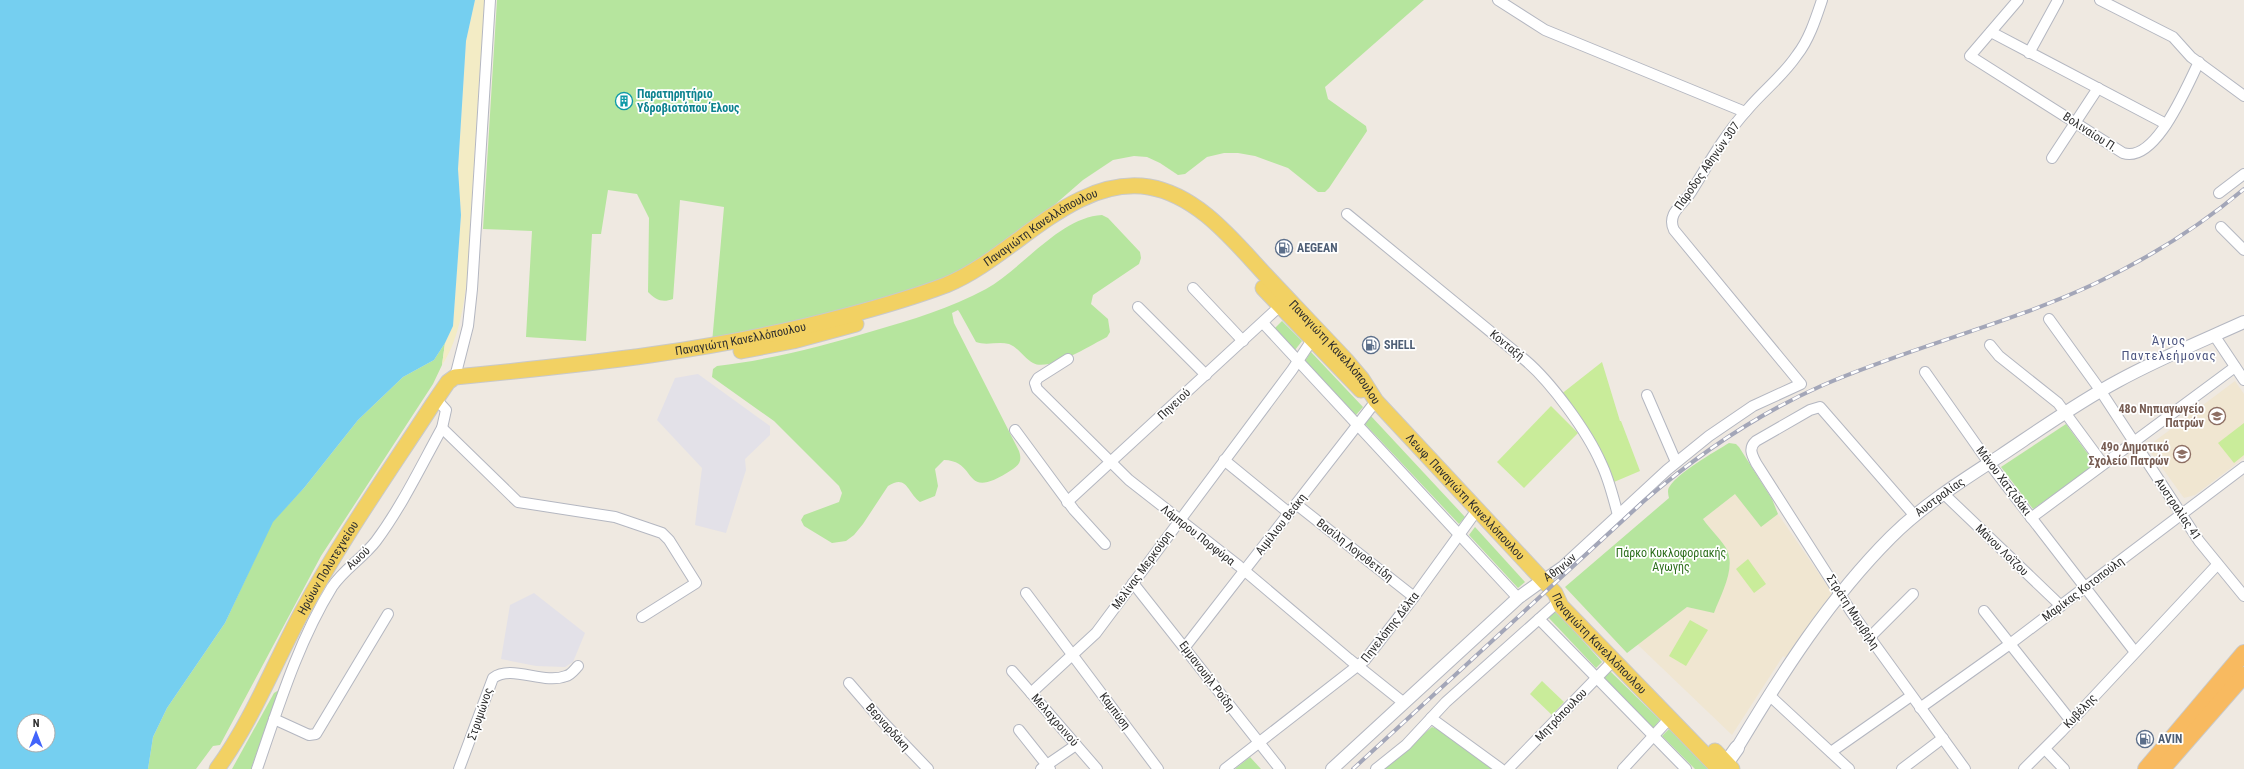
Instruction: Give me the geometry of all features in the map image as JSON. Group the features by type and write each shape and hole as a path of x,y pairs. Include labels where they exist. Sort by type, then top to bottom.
{"highway":[{"path":"2146,769 2244,653"},
{"path":"2162,769 2244,675"}],"main road":[{"name":"Παναγιώτη Κανελλόπουλου","path":"455,377 581,364 710,347 756,338 829,320 916,296 951,282 979,268 1078,201 1104,190 1141,186 1172,194 1192,204 1209,218 1341,355 1362,379 1376,401"},
{"name":"Παναγιώτη Κανελλόπουλου","path":"581,364 664,362 751,350 806,338 904,310 941,297 971,284 1079,211 1101,200 1121,196 1141,196 1160,200 1190,214 1227,250 1357,388 1376,401"},
{"name":"Ηρώων Πολυτεχνείου","path":"217,769 237,738 327,568 436,399 448,382 455,377"},
{"name":"Λεωφ. Παναγιώτη Κανελλόπουλου","path":"1376,401 1543,580 1557,598"},
{"name":"Παναγιώτη Κανελλόπουλου","path":"1557,598 1613,661 1669,719 1725,767"},
{"name":"Παναγιώτη Κανελλόπουλου","path":"1557,598 1568,601 1725,767"},
{"name":"Αυστραλίας","path":"1725,767 1737,748"}],"street":[{"path":"455,377 468,326 472,289 490,0"},
{"path":"1498,0 1545,30 1745,112"},
{"name":"Πάροδος Αθηνών 307","path":"1801,384 1751,326 1672,226 1672,216 1685,201 1712,156 1745,112 1784,72 1799,53 1822,0"},
{"path":"2018,0 1991,32 2166,124"},
{"path":"2029,53 2058,0"},
{"path":"2100,0 2173,37 2199,62 2244,96"},
{"name":"Βολιναίου Π.","path":"1991,32 1970,56 2076,122 2110,146 2129,155 2148,146 2166,124 2199,62"},
{"path":"2052,158 2098,88"},
{"path":"2219,193 2244,174"},
{"name":"Κονταξή","path":"1347,214 1525,360 1543,377 1597,454 1606,476 1618,515"},
{"path":"2221,227 2244,250"},
{"path":"1193,288 1243,341"},
{"name":"Πηνειού","path":"1067,502 1280,306"},
{"path":"1138,307 1206,375"},
{"name":"Αυστραλίας 41","path":"2049,319 2101,391 2181,514 2217,564 2244,596"},
{"name":"Αυστραλίας","path":"1737,748 1804,643 1840,594 1890,538 1915,516 1989,463 2101,391 2146,366 2244,322"},
{"path":"1263,323 1518,598"},
{"path":"2214,335 2244,380"},
{"name":"Μελίνας Μερκούρη","path":"1031,693 1092,637 1298,361 1312,340"},
{"path":"1990,345 1999,356 2038,386 2067,412 2103,464"},
{"name":"Λάμπρου Πορφύρα","path":"1068,359 1038,378 1036,386 1110,463 1140,489 1244,570 1358,667 1404,703"},
{"path":"2031,518 2235,367"},
{"name":"Μάνου Χατζιδάκι","path":"1925,372 1989,463 2135,652"},
{"name":"Αθηνών","path":"1332,769 1518,598 1562,566 1676,462 1735,417 1801,384"},
{"path":"1647,394 1676,462"},
{"name":"Αωού","path":"257,769 274,719 306,637 331,588 340,576 363,556 381,535 442,428 446,410 436,399"},
{"name":"Αιμίλιου Βεάκη","path":"1185,647 1376,401"},
{"name":"Στράτη Μυριβήλη","path":"1915,516 1831,418 1819,407 1810,410 1756,441 1752,447 1752,454 1760,469 1869,638 1965,769"},
{"path":"442,428 518,502 615,517 665,536 696,583 642,617"},
{"path":"1015,430 1067,502 1105,544"},
{"path":"1224,460 1289,513"},
{"name":"Μαρίκας Κοτοπούλη","path":"1920,708 2010,644 2244,467"},
{"name":"Μάνου Λοΐζου","path":"1944,494 2061,606"},
{"name":"Βασίλη Λογοθετίδη","path":"1296,504 1414,597"},
{"name":"Πηνελόπης Δέλτα","path":"1225,769 1358,667 1374,650 1477,510"},
{"name":"Κυβέλης","path":"2024,769 2045,749 2217,564"},
{"name":"Εμμανουήλ Ροΐδη","path":"1133,583 1185,647 1258,744 1280,769"},
{"name":"Καμπύση","path":"1026,593 1158,769"},
{"path":"1869,638 1913,594"},
{"path":"1376,769 1406,745 1430,718 1539,619 1557,598"},
{"path":"1984,611 2071,721"},
{"path":"274,719 310,735 316,734 388,614"},
{"path":"1539,619 1686,769"},
{"name":"Μητρόπουλου","path":"1508,769 1613,661"},
{"name":"Στρυμώνος","path":"459,769 493,678 504,672 544,679 556,678 567,676 578,666"},
{"name":"Μελαχροινού","path":"1012,671 1097,769"},
{"name":"Βερναρδάκη","path":"849,683 880,720 928,769"},
{"path":"1769,696 1849,769"},
{"path":"1831,752 1911,696"},
{"path":"1430,718 1501,769"},
{"path":"1622,769 1669,719"},
{"path":"1019,730 1046,768 1076,745"},
{"path":"1902,769 1943,738"},
{"path":"2045,749 2064,769"}],"shaded area":[{"path":"698,374 770,426 770,435 745,459 746,470 726,533 695,525 702,468 657,420 675,378"},
{"path":"2235,381 2244,394 2244,458 2195,495 2184,498 2147,447"},
{"path":"1736,493 1761,526 1778,514 1833,594 1786,658 1783,656 1732,735 1637,644 1687,607 1714,612 1729,570 1730,556 1703,519"},
{"path":"534,593 585,633 573,662 565,667 536,666 501,659 510,605"}],"green space":[{"path":"497,0 1424,0 1325,87 1328,99 1366,126 1367,131 1325,192 1318,192 1288,168 1255,156 1238,153 1224,153 1207,157 1185,174 1178,175 1160,163 1147,157 1134,156 1113,160 1083,180 1044,214 990,254 944,279 883,299 712,343 724,207 680,200 673,299 662,301 648,292 649,218 637,194 608,190 601,234 592,234 586,341 526,337 532,231 483,229"},
{"path":"1102,215 1108,218 1140,252 1141,258 1139,264 1093,295 1091,304 1108,319 1110,332 1107,337 1059,361 1040,365 1030,361 1016,348 1009,344 984,344 976,342 958,310 952,313 954,323 1019,451 1020,462 1013,469 996,479 985,482 977,482 963,467 955,462 944,460 935,469 938,486 935,496 920,502 903,483 894,483 888,486 863,524 854,535 846,541 832,543 804,526 801,520 804,515 839,502 842,493 839,486 774,421 712,377 713,369 717,366 776,356 854,337 945,308 973,296 1000,280 1056,234 1071,225 1086,218"},
{"path":"1282,321 1302,341 1295,350 1275,328"},
{"path":"445,343 442,365 433,384 321,556 220,745 213,746 196,769 148,769 153,737 167,708 225,623 272,522 304,488 358,420 403,377 434,360"},
{"path":"1311,352 1363,407 1356,415 1305,361"},
{"path":"1602,362 1620,421 1640,471 1614,482 1599,448 1560,395"},
{"path":"1551,406 1578,433 1524,488 1497,462"},
{"path":"1370,415 1465,517 1459,524 1364,423"},
{"path":"2244,423 2244,455 2234,463 2218,443"},
{"path":"2066,424 2096,465 2033,509 2001,467"},
{"name":"Πάρκο Κυκλοφοριακής Αγωγής","path":"1729,443 1736,444 1739,447 1772,499 1778,514 1761,527 1735,494 1703,519 1726,548 1729,555 1730,564 1727,580 1714,613 1687,607 1627,653 1565,587 1669,498 1669,487 1680,475"},
{"path":"1475,527 1525,582 1518,588 1469,535"},
{"path":"1748,559 1766,584 1754,593 1736,569"},
{"path":"1556,611 1602,662 1596,668 1548,617"},
{"path":"1690,620 1708,630 1686,666 1669,656"},
{"path":"1610,671 1660,720 1653,728 1604,678"},
{"path":"1542,681 1564,702 1552,715 1530,694"},
{"path":"279,690 251,769 232,769 274,693"},
{"path":"1432,727 1440,730 1494,769 1383,769"},
{"path":"1669,729 1708,769 1695,769 1662,736"},
{"path":"1250,757 1261,769 1235,769"}],"sand":[{"path":"475,0 485,0 469,261 463,307 458,328 451,348 442,365 445,343 453,326 461,215 458,169 466,41"}],"water":[{"path":"0,0 475,0 466,41 458,169 461,215 453,326 445,343 434,360 403,377 358,420 304,488 273,522 225,623 167,708 153,737 148,769 0,769"}],"railway":[{"path":"1353,769 1644,501 1685,467 1728,437 1797,397 1821,386 1889,359 2027,312 2094,284 2153,253 2191,229 2244,189"}],"place":[{"name":"Παρατηρητήριο Υδροβιοτόπου Έλους","path":"624,101"},
{"name":"AEGEAN","path":"1284,248"},
{"name":"SHELL","path":"1371,345"},
{"name":"48ο Νηπιαγωγείο Πατρών","path":"2217,416"},
{"name":"49ο Δημοτικό Σχολείο Πατρών","path":"2182,454"},
{"name":"AVIN","path":"2145,739"}],"district":[{"name":"Άγιος Παντελεήμονας","path":"2169,348"}]}
